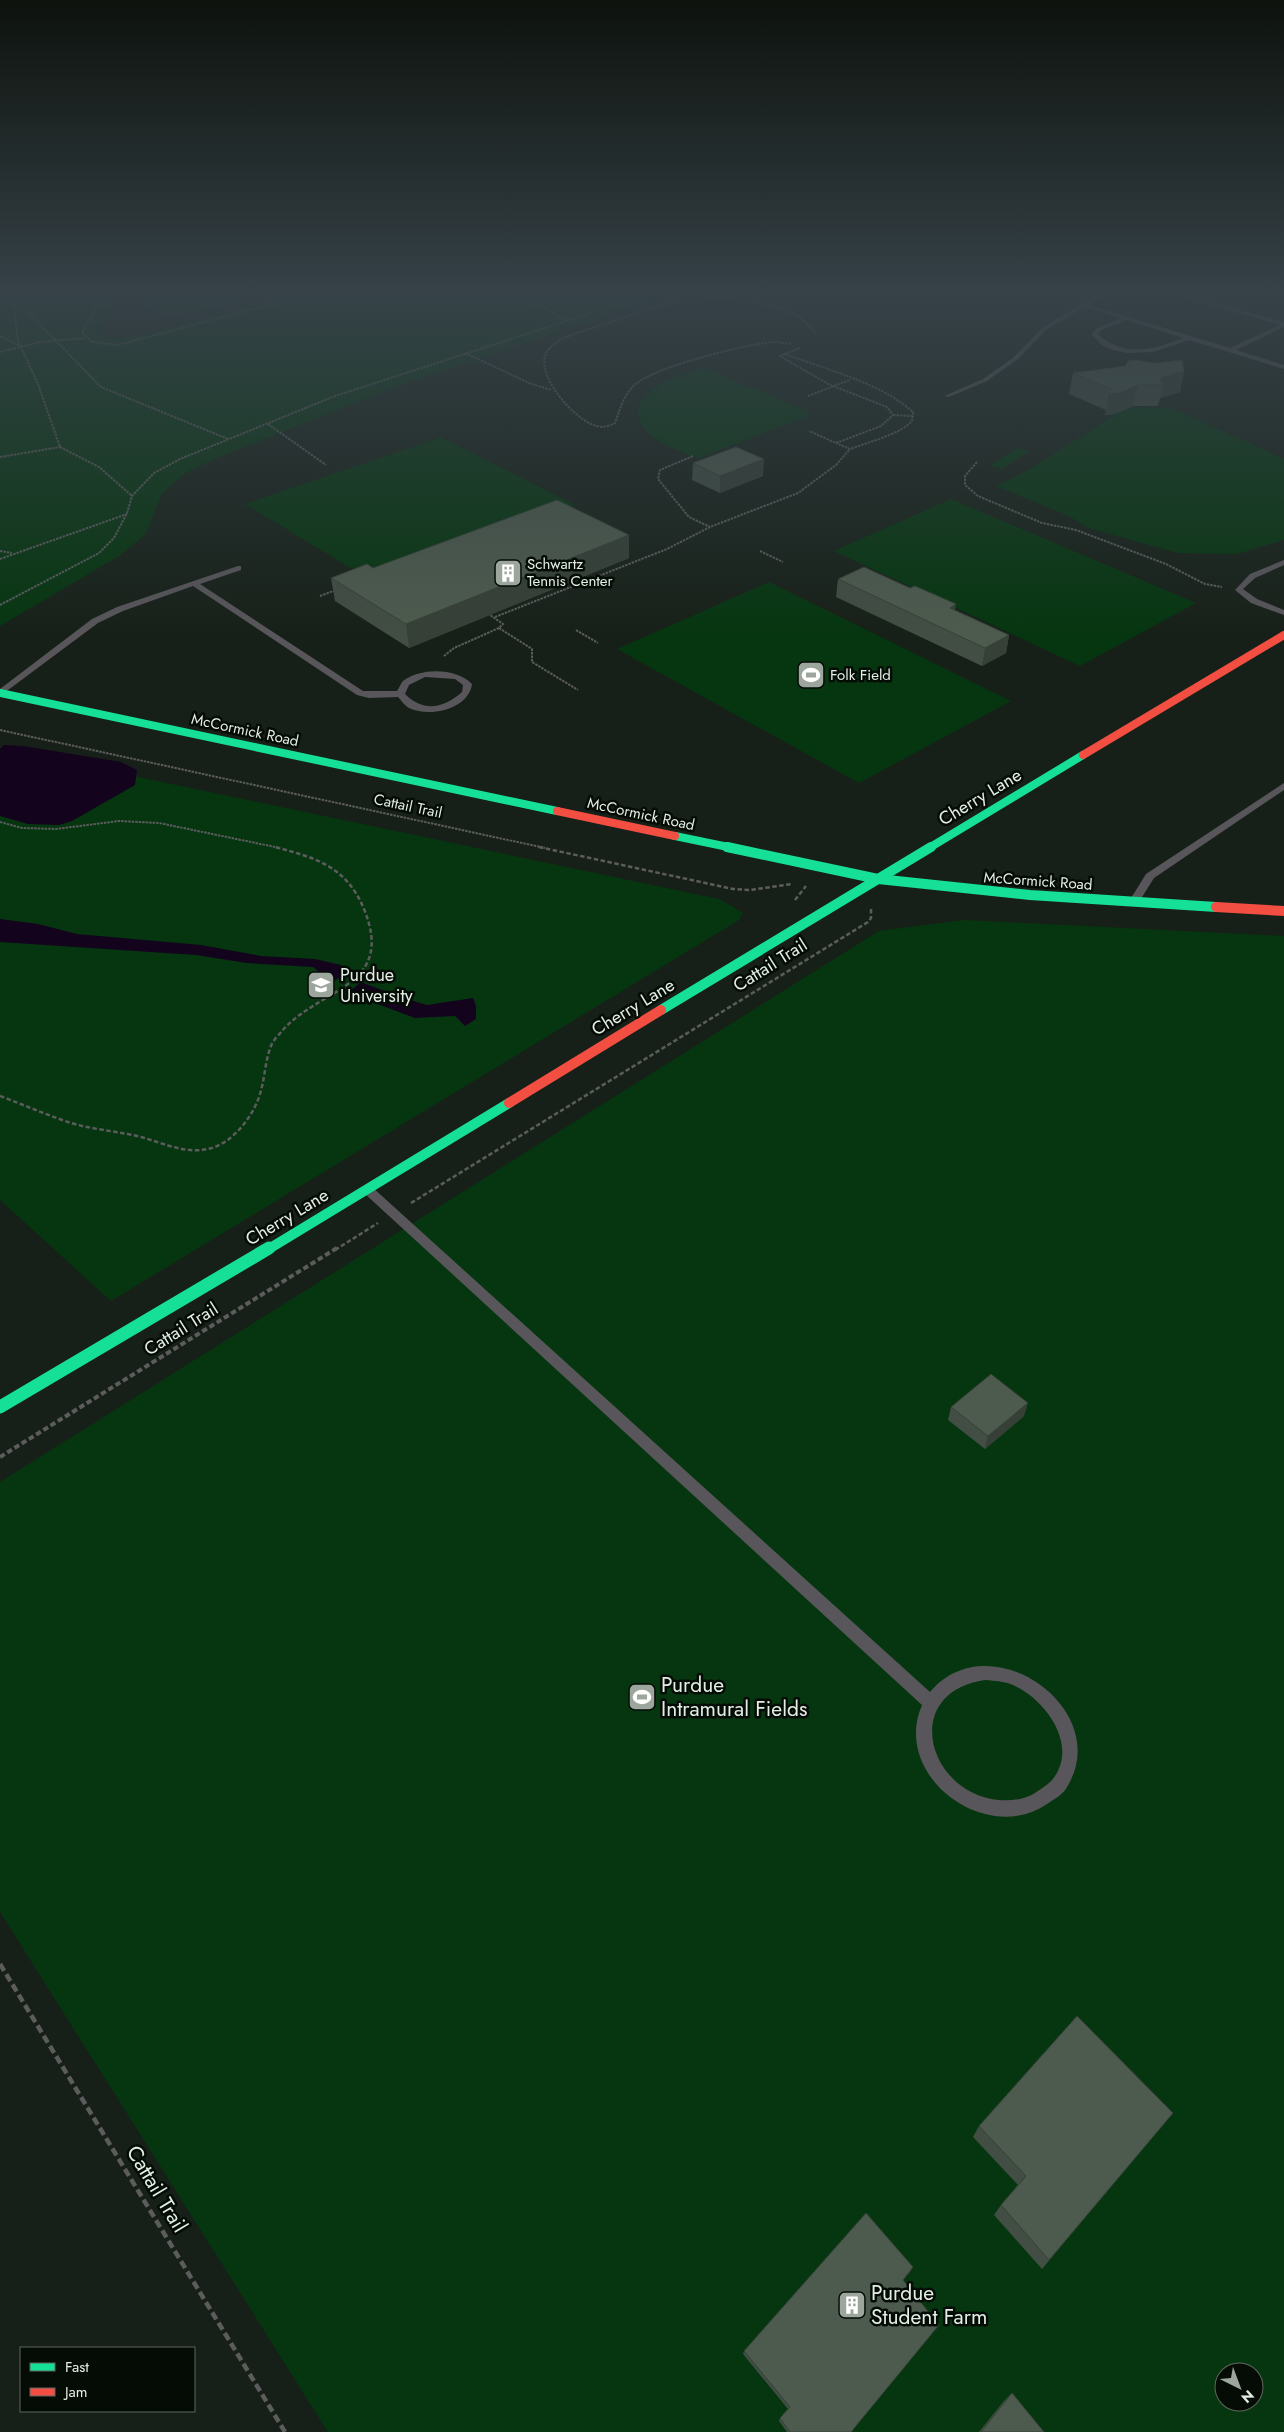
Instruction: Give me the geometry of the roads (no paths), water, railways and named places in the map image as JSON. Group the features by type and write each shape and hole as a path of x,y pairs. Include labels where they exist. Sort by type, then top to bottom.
{"street":[{"name":"Cherry Lane","path":"1,1404 368,1190 878,879 1284,635"},
{"name":"McCormick Road","path":"0,693 878,879 969,891 1133,903 1284,910"}],"lane":[{"path":"1284,562 1251,578 1239,590 1254,601 1284,613"},
{"path":"0,693 95,621 120,609 238,568"},
{"path":"193,583 360,692 369,695 400,694 410,704 430,709 454,704 466,696 468,690 467,684 454,676 434,674 423,675 406,683 400,694"},
{"path":"1133,903 1150,876 1284,786"},
{"path":"368,1190 931,1704"},
{"path":"985,1673 1008,1676 1031,1687 1050,1702 1063,1722 1069,1744 1068,1767 1058,1786 1042,1802 1020,1809 996,1810 971,1802 950,1788 934,1769 925,1746 924,1724 931,1704 944,1687 963,1677 985,1673"}],"place":[{"name":"Schwartz Tennis Center","path":"508,573"},
{"name":"Folk Field","path":"811,675"},
{"name":"Purdue University","path":"321,985"},
{"name":"Purdue Intramural Fields","path":"642,1697"},
{"name":"Purdue Student Farm","path":"852,2305"}]}
